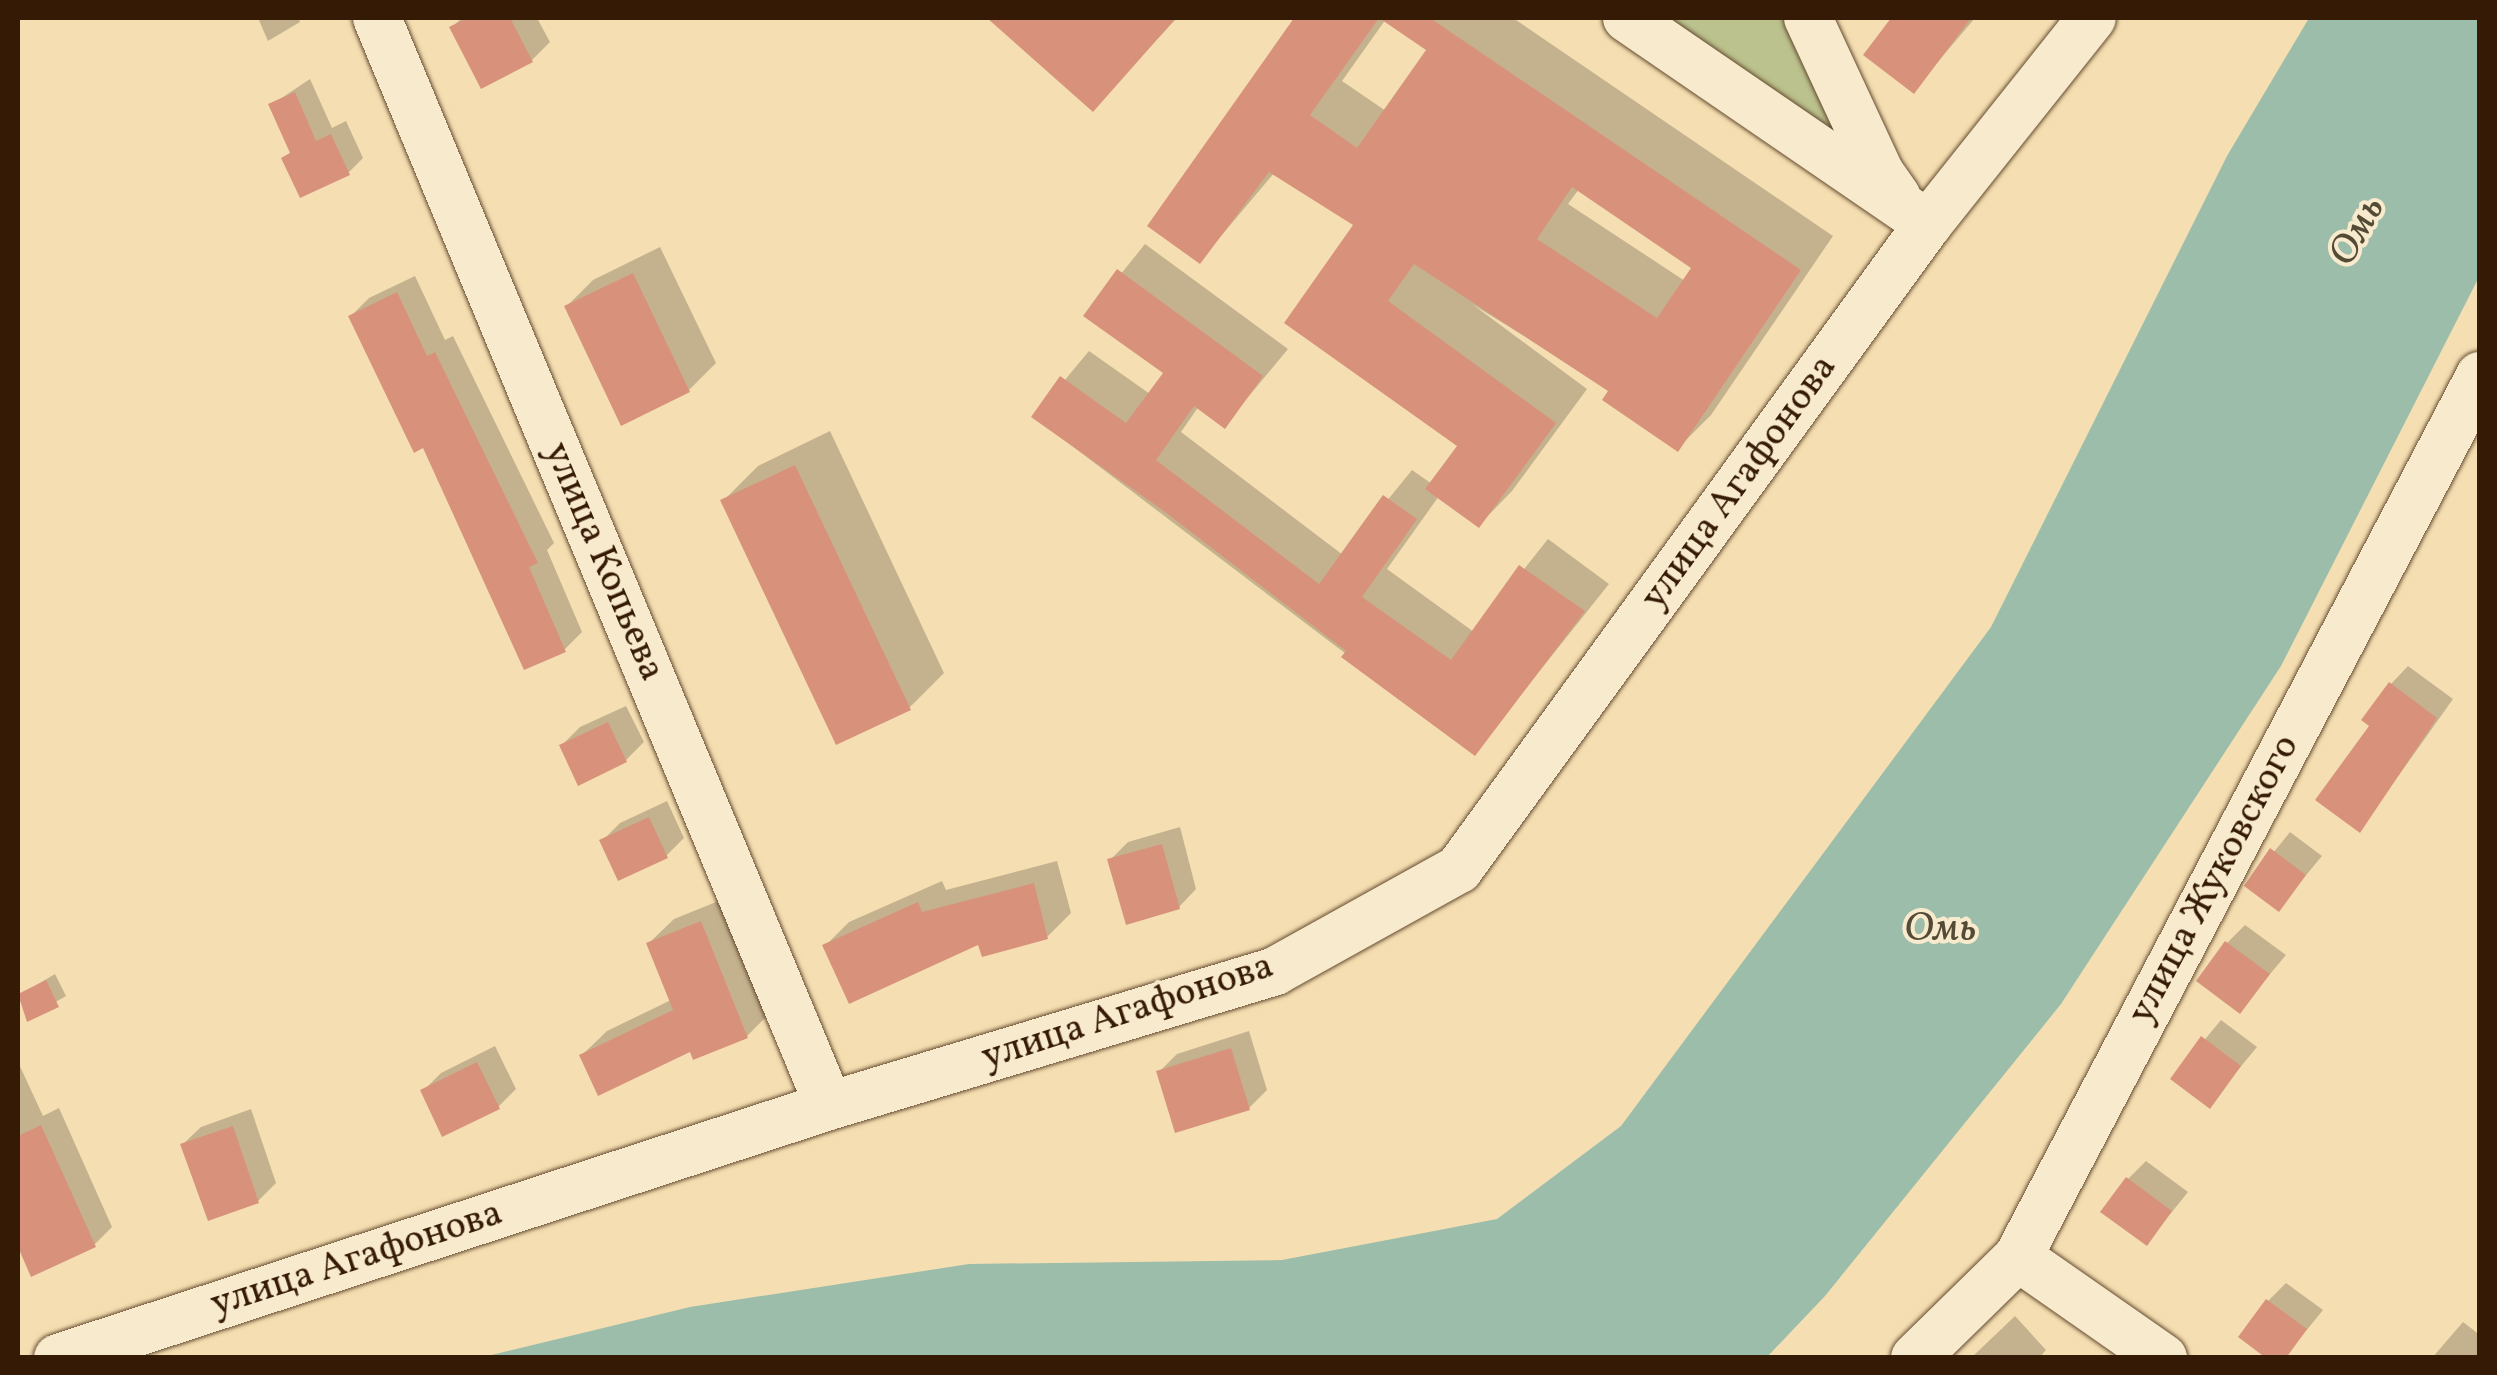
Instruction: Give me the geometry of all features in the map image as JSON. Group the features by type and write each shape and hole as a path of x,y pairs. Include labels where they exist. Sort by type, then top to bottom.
{"street":[{"name":"улица Копьева","path":"377,18 829,1106"},
{"path":"1627,18 1918,218"},
{"path":"1808,18 1880,173 1918,218"},
{"name":"улица Агафонова","path":"58,1358 829,1106 1274,970 1459,869 1918,218 2092,18"},
{"name":"улица Жуковского","path":"1916,1358 2018,1258 2480,376"},
{"path":"2018,1258 2162,1358"}],"green space":[{"path":"1670,18 1800,18 1865,159 1818,126"}],"water":[{"name":"Омь","path":"2309,18 2479,18 2479,277 2281,666 2061,1004 1825,1296 1767,1357 483,1357 690,1307 969,1264 1282,1260 1497,1219 1621,1126 1991,627 2227,156"}],"building":[{"path":"467,18 510,18 533,62 481,89 449,27"},
{"path":"987,18 1176,18 1093,112"},
{"path":"1294,18 1379,18 1430,18 1801,270 1678,452 1602,400 1608,391 1414,264 1388,301 1556,423 1479,528 1425,489 1457,446 1284,323 1353,225 1269,172 1200,264 1147,226","holes":["1379,18 1426,50 1357,148 1310,115","1572,187 1691,268 1657,318 1537,239"]},
{"path":"1891,18 1971,18 1914,94 1863,55"},
{"path":"295,92 316,141 331,134 350,175 300,198 281,158 290,153 268,104"},
{"path":"1117,269 1263,376 1225,429 1194,406 1156,460 1319,584 1383,495 1417,519 1362,597 1451,660 1519,565 1585,611 1475,756 1341,657 1346,651 1161,509 1031,417 1060,376 1126,423 1163,373 1083,316"},
{"path":"633,273 690,392 621,426 564,306"},
{"path":"397,292 427,356 435,352 538,563 529,567 566,652 524,670 423,448 414,453 348,316"},
{"path":"795,465 911,710 836,745 720,500"},
{"path":"2389,682 2437,718 2360,833 2315,800 2369,726 2361,720"},
{"path":"608,722 627,762 578,786 559,745"},
{"path":"649,817 668,858 618,881 599,840"},
{"path":"1162,844 1180,909 1126,925 1107,859"},
{"path":"2270,848 2306,875 2279,912 2244,886"},
{"path":"1034,883 1048,939 982,957 978,945 849,1004 822,945 918,902 922,912"},
{"path":"701,921 748,1038 693,1060 690,1052 598,1096 579,1055 673,1010 646,943"},
{"path":"2225,941 2270,974 2240,1014 2196,981"},
{"path":"46,980 59,1007 27,1022 18,994"},
{"path":"2201,1036 2241,1066 2210,1109 2170,1079"},
{"path":"1231,1048 1250,1110 1175,1133 1156,1071"},
{"path":"477,1062 500,1109 442,1137 420,1090"},
{"path":"41,1125 96,1247 31,1277 18,1247 18,1136"},
{"path":"233,1126 259,1203 208,1221 180,1144"},
{"path":"2126,1177 2172,1211 2147,1246 2100,1212"},
{"path":"2266,1299 2307,1329 2286,1358 2266,1358 2238,1337"}]}
